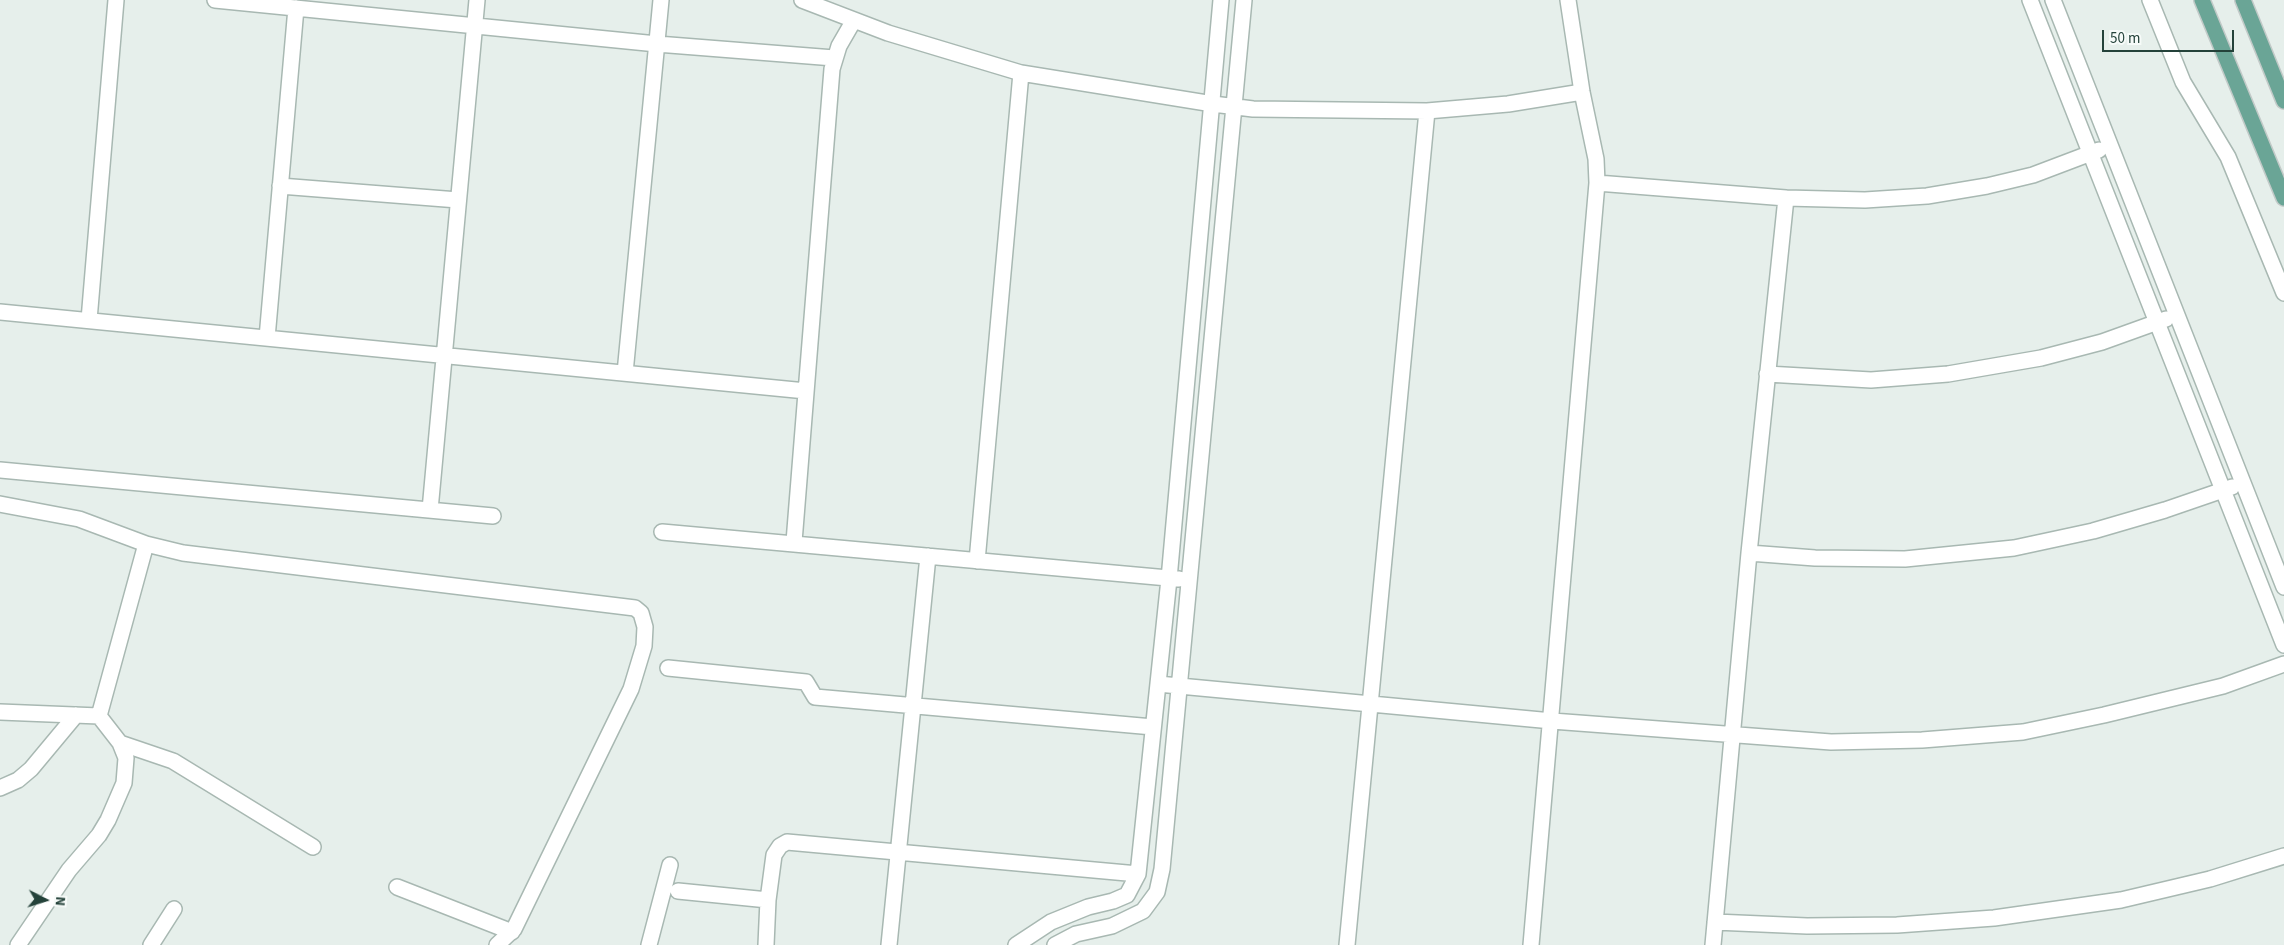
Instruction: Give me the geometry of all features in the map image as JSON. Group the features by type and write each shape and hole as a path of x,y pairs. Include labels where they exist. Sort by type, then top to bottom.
{"main road":[{"path":"2202,0 2284,198"},
{"path":"2242,0 2284,101"}],"street":[{"path":"89,320 116,0"},
{"path":"215,0 657,44 834,58"},
{"path":"430,510 477,0"},
{"path":"625,373 661,0"},
{"path":"802,0 888,33 1021,72 1212,104 1271,109 1427,110 1508,104 1582,92"},
{"path":"1016,945 1051,922 1088,907 1113,902 1127,894 1138,874 1169,579 1221,0"},
{"path":"1055,945 1080,939 1131,918 1143,911 1156,892 1162,869 1244,0"},
{"path":"1532,945 1597,182 1596,159 1582,92 1568,0"},
{"path":"2030,0 2284,644"},
{"path":"2053,0 2284,588"},
{"path":"2150,0 2183,82 2234,171 2284,293"},
{"path":"267,338 296,8"},
{"path":"794,542 834,58 854,20"},
{"path":"977,561 1021,72"},
{"path":"1347,945 1372,705 1427,110"},
{"path":"1597,182 1786,198 1865,200 1927,196 1987,186 2033,175 2110,145"},
{"path":"280,186 458,200"},
{"path":"1713,945 1749,553 1786,198"},
{"path":"0,312 806,391"},
{"path":"1768,374 1871,380 1948,374 2041,358 2102,342 2177,315"},
{"path":"0,470 493,516"},
{"path":"1749,553 1816,558 1905,559 2014,548 2093,531 2165,510 2243,482"},
{"path":"0,504 79,519 146,544 183,553 627,606 635,608 641,613 645,627 644,646 631,689 512,932 497,945"},
{"path":"662,532 794,542 1169,579 1190,579"},
{"path":"99,716 146,544"},
{"path":"889,945 928,556"},
{"path":"1158,684 1552,721 1832,742 1922,740 2023,732 2104,715 2223,686 2284,664"},
{"path":"668,668 806,682 815,697 1153,727"},
{"path":"0,712 99,716 120,743 126,758 124,782 108,820 99,835 68,870 50,901 18,945"},
{"path":"0,788 18,780 31,769 76,715"},
{"path":"120,743 173,761 313,847"},
{"path":"766,945 768,900 774,855 780,846 787,842 1138,874"},
{"path":"1715,922 1843,926 1897,925 1994,918 2121,900 2210,879 2284,856"},
{"path":"649,945 670,865"},
{"path":"397,887 512,932"},
{"path":"678,891 768,900"},
{"path":"151,945 174,909"}]}
